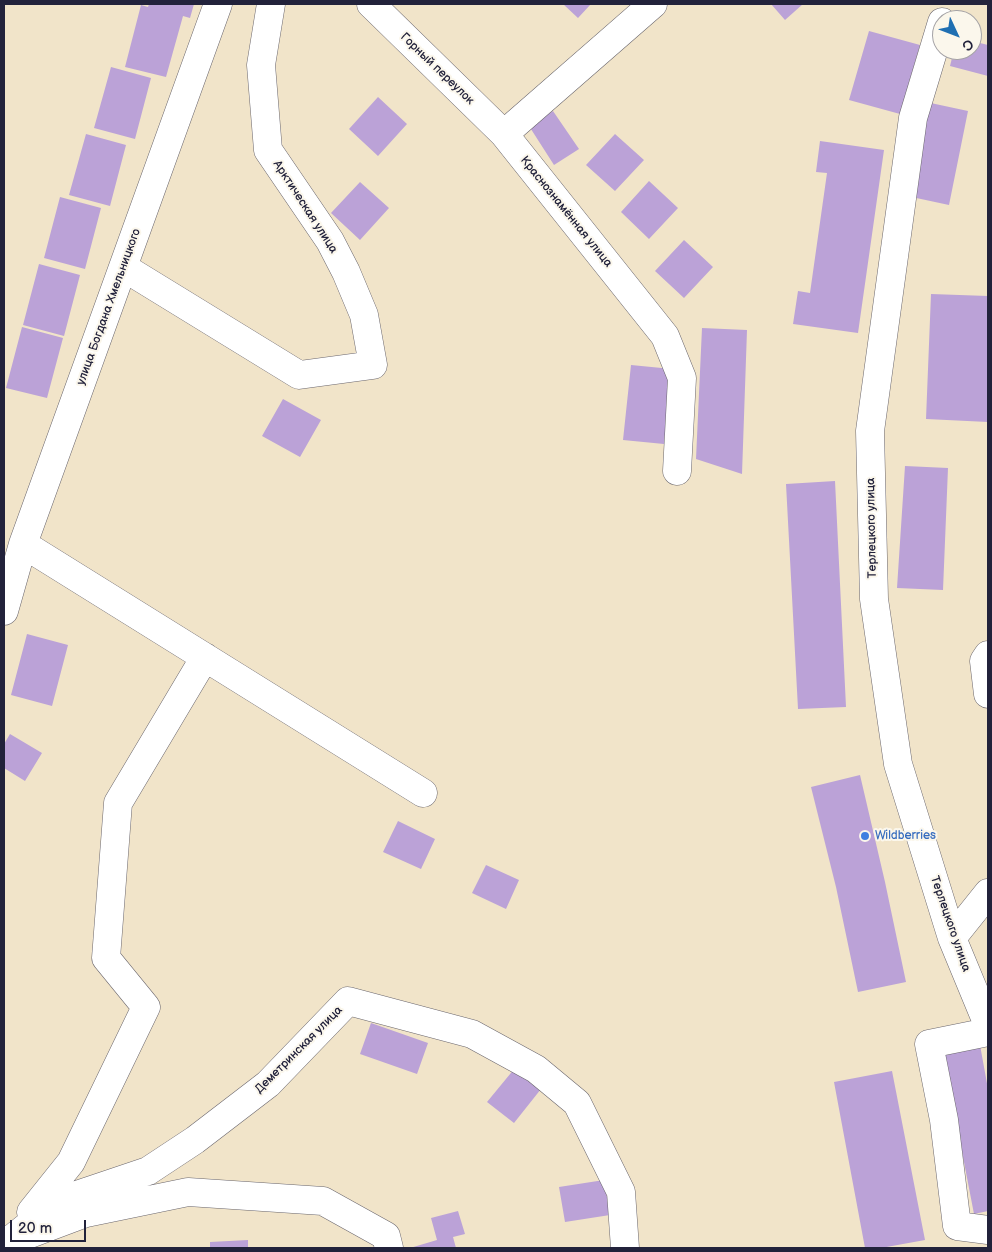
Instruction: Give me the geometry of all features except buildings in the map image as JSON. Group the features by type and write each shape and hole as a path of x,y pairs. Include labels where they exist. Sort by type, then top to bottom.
{"street":[{"name":"улица Богдана Хмельницкого","path":"4,611 23,544 218,4"},
{"name":"Арктическая улица","path":"123,267 299,375 373,365 364,315 346,272 330,241 268,150 261,65 271,4"},
{"name":"Горный переулок","path":"371,4 504,134"},
{"path":"504,134 653,4"},
{"name":"Терлецкого улица","path":"932,56 914,118 870,431 874,599 898,764 952,938 988,1025"},
{"name":"Краснознамённая улица","path":"504,134 665,336 682,378 676,471"},
{"path":"23,544 423,793"},
{"path":"988,655 984,661 988,694"},
{"path":"6,1244 71,1162 146,1007 106,958 118,803 205,657"},
{"path":"952,938 988,893"},
{"name":"Деметринская улица","path":"6,1244 58,1201 148,1171 195,1140 268,1084 348,1001 472,1034 536,1070 577,1104 621,1192 625,1248"},
{"path":"988,1032 929,1044 944,1120 957,1226 988,1230"},
{"path":"6,1244 86,1213 188,1192 323,1200 386,1236 389,1248"}],"place":[{"name":"Wildberries","path":"865,836"}]}
